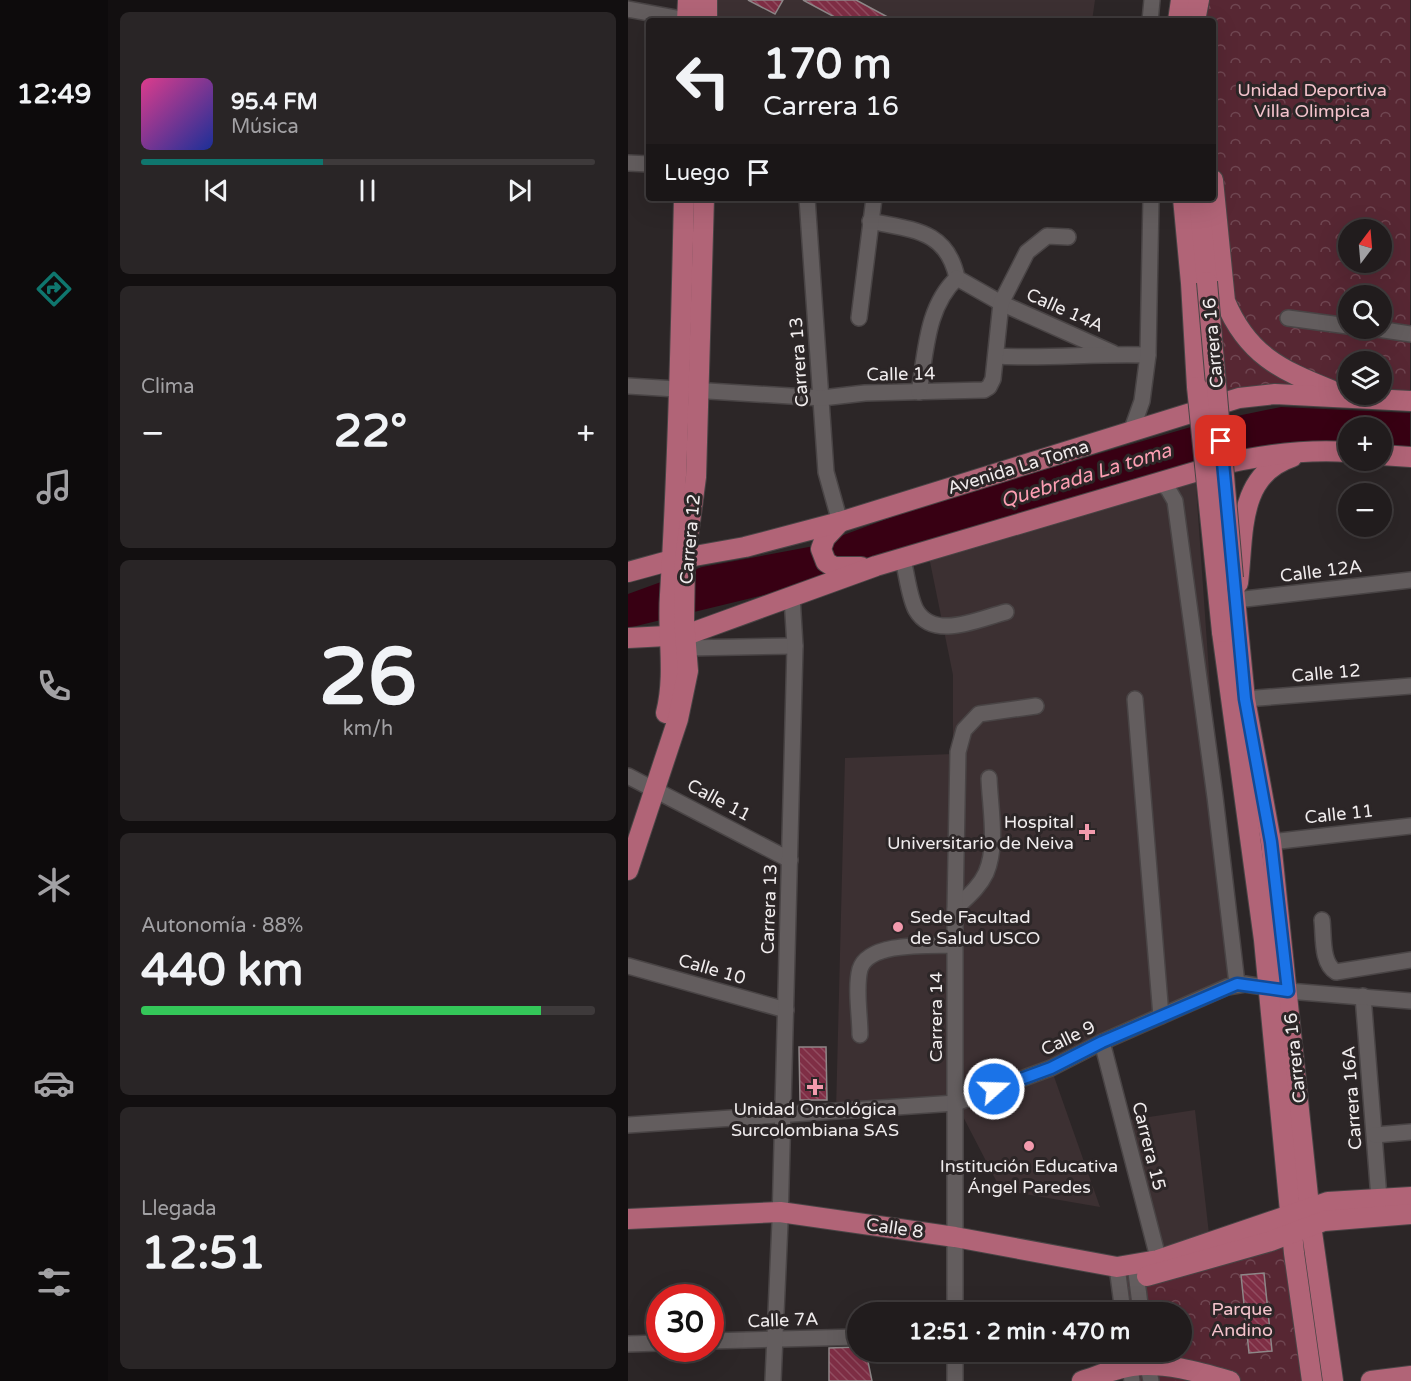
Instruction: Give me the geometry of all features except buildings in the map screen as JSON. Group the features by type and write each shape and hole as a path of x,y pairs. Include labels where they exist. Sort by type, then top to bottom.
{"main road":[{"path":"688,0 693,18"},
{"path":"696,18 707,0"},
{"path":"1178,18 1181,0"},
{"path":"1196,18 1199,0"},
{"name":"Carrera 12","path":"628,830 671,693 679,632 679,389 684,201"},
{"name":"Carrera 12","path":"679,563 696,477 704,201"},
{"name":"Carrera 16","path":"1184,201 1199,283 1235,592 1245,699 1271,842 1278,989 1301,1220 1312,1381"},
{"name":"Carrera 16","path":"1199,201 1197,387 1222,632 1278,989"},
{"path":"1215,201 1225,301 1232,319 1245,339 1276,365 1295,376 1338,392"},
{"name":"Avenida La Toma","path":"628,572 679,563 840,522 1239,398 1275,394 1338,396"},
{"name":"Avenida La Toma","path":"1392,399 1411,401"},
{"path":"1235,592 1248,495 1260,477 1272,465 1318,451"},
{"path":"628,638 679,632 792,597 876,566 903,560 1160,482 1257,456 1338,452"},
{"path":"1392,456 1411,457"},
{"path":"840,522 825,538 821,549 826,562 835,567 876,566"},
{"name":"Carrera 12","path":"628,870 642,783"},
{"path":"1301,1220 1328,1202 1411,1197"},
{"path":"1301,1220 1411,1214"},
{"name":"Calle 8","path":"628,1219 780,1217 955,1243 1127,1273 1160,1266 1301,1220"},
{"name":"Calle 8","path":"628,1231 780,1217"},
{"name":"Carrera 16","path":"1301,1220 1333,1381"},
{"path":"1082,1381 1139,1366 1230,1381"},
{"path":"1371,1381 1411,1376"}],"street":[{"path":"1150,18 1152,0"},
{"path":"628,9 678,18"},
{"path":"628,164 646,164"},
{"name":"Carrera 13","path":"807,201 826,472 840,522"},
{"path":"859,318 873,201"},
{"path":"1131,432 1142,401 1148,354 1151,201"},
{"path":"870,220 927,234 944,246 954,260 957,278 945,289 934,310 919,393"},
{"path":"1001,303 1027,252 1047,236 1068,237"},
{"name":"Calle 14A","path":"957,278 1001,303 1113,353"},
{"name":"Calle 14","path":"628,386 822,398 865,393 984,390 989,387 993,379 1001,303"},
{"path":"1288,318 1338,325"},
{"path":"1392,331 1411,333"},
{"path":"996,356 1040,359 1113,353 1148,354"},
{"path":"1160,482 1168,489 1175,501 1215,797 1237,984"},
{"path":"903,560 916,609 927,623 940,628 1006,612"},
{"name":"Calle 12A","path":"1235,592 1411,580"},
{"name":"Carrera 13","path":"782,1381 779,1339 780,1217 795,646 792,597"},
{"path":"679,632 795,646"},
{"name":"Calle 12","path":"1245,699 1411,686"},
{"path":"1135,699 1161,1016"},
{"name":"Carrera 14","path":"955,1302 955,909 958,752 964,730 979,714 1036,706"},
{"path":"955,909 976,889 986,872 992,842 989,778"},
{"name":"Calle 11","path":"642,783 790,860"},
{"name":"Calle 11","path":"1271,842 1411,826"},
{"path":"1322,920 1326,961 1336,972 1411,960"},
{"path":"860,1035 860,969 867,958 883,949 955,945"},
{"name":"Calle 10","path":"628,966 786,1010"},
{"name":"Calle 9","path":"628,1125 956,1103 1051,1068 1102,1042 1237,984 1411,1001"},
{"name":"Carrera 16A","path":"1363,996 1379,1198"},
{"name":"Carrera 15","path":"1102,1042 1160,1266"},
{"path":"1375,1134 1411,1132"},
{"path":"1124,1302 1127,1273"},
{"path":"1127,1273 1137,1302"},
{"name":"Calle 7A","path":"724,1341 847,1337"},
{"name":"Carrera 13","path":"773,1381 779,1339"},
{"path":"628,1344 646,1343"},
{"path":"955,1362 955,1381"}],"shaded area":[{"path":"710,0 1095,0 1092,18 709,18"},
{"name":"Hospital Universitario de Neiva","path":"1195,472 1231,986 1051,1068 1100,1207 1001,1190 956,1103 836,1111 845,758 953,754 953,675 928,552"},
{"path":"1195,1110 1210,1243 1158,1260 1123,1121"}],"green space":[{"name":"Unidad Deportiva Villa Olimpica","path":"1199,0 1410,0 1410,400 1392,400 1392,351 1338,351 1338,401 1225,402 1220,319 1232,319 1216,201 1216,18 1196,18"},
{"name":"Parque Andino","path":"1291,1214 1312,1381 1132,1381 1129,1362 1192,1362 1192,1302 1122,1302 1117,1267"}],"water":[{"name":"Quebrada La toma","path":"1281,407 1410,413 1410,448 1392,447 1392,417 1338,417 1338,444 1296,442 1266,445 1239,457 801,586 628,628 628,594 702,567 814,546 927,504 1208,422"}],"place":[{"name":"Hospital Universitario de Neiva","path":"1087,832"},
{"name":"Sede Facultad de Salud USCO","path":"898,927"},
{"name":"Unidad Oncológica Surcolombiana SAS","path":"815,1087"},
{"name":"Institución Educativa Ángel Paredes","path":"1029,1146"}],"route":[{"path":"994,1089 1051,1068 1102,1042 1227,987 1237,984 1269,986 1288,991 1271,842 1245,699 1221,441"}]}
